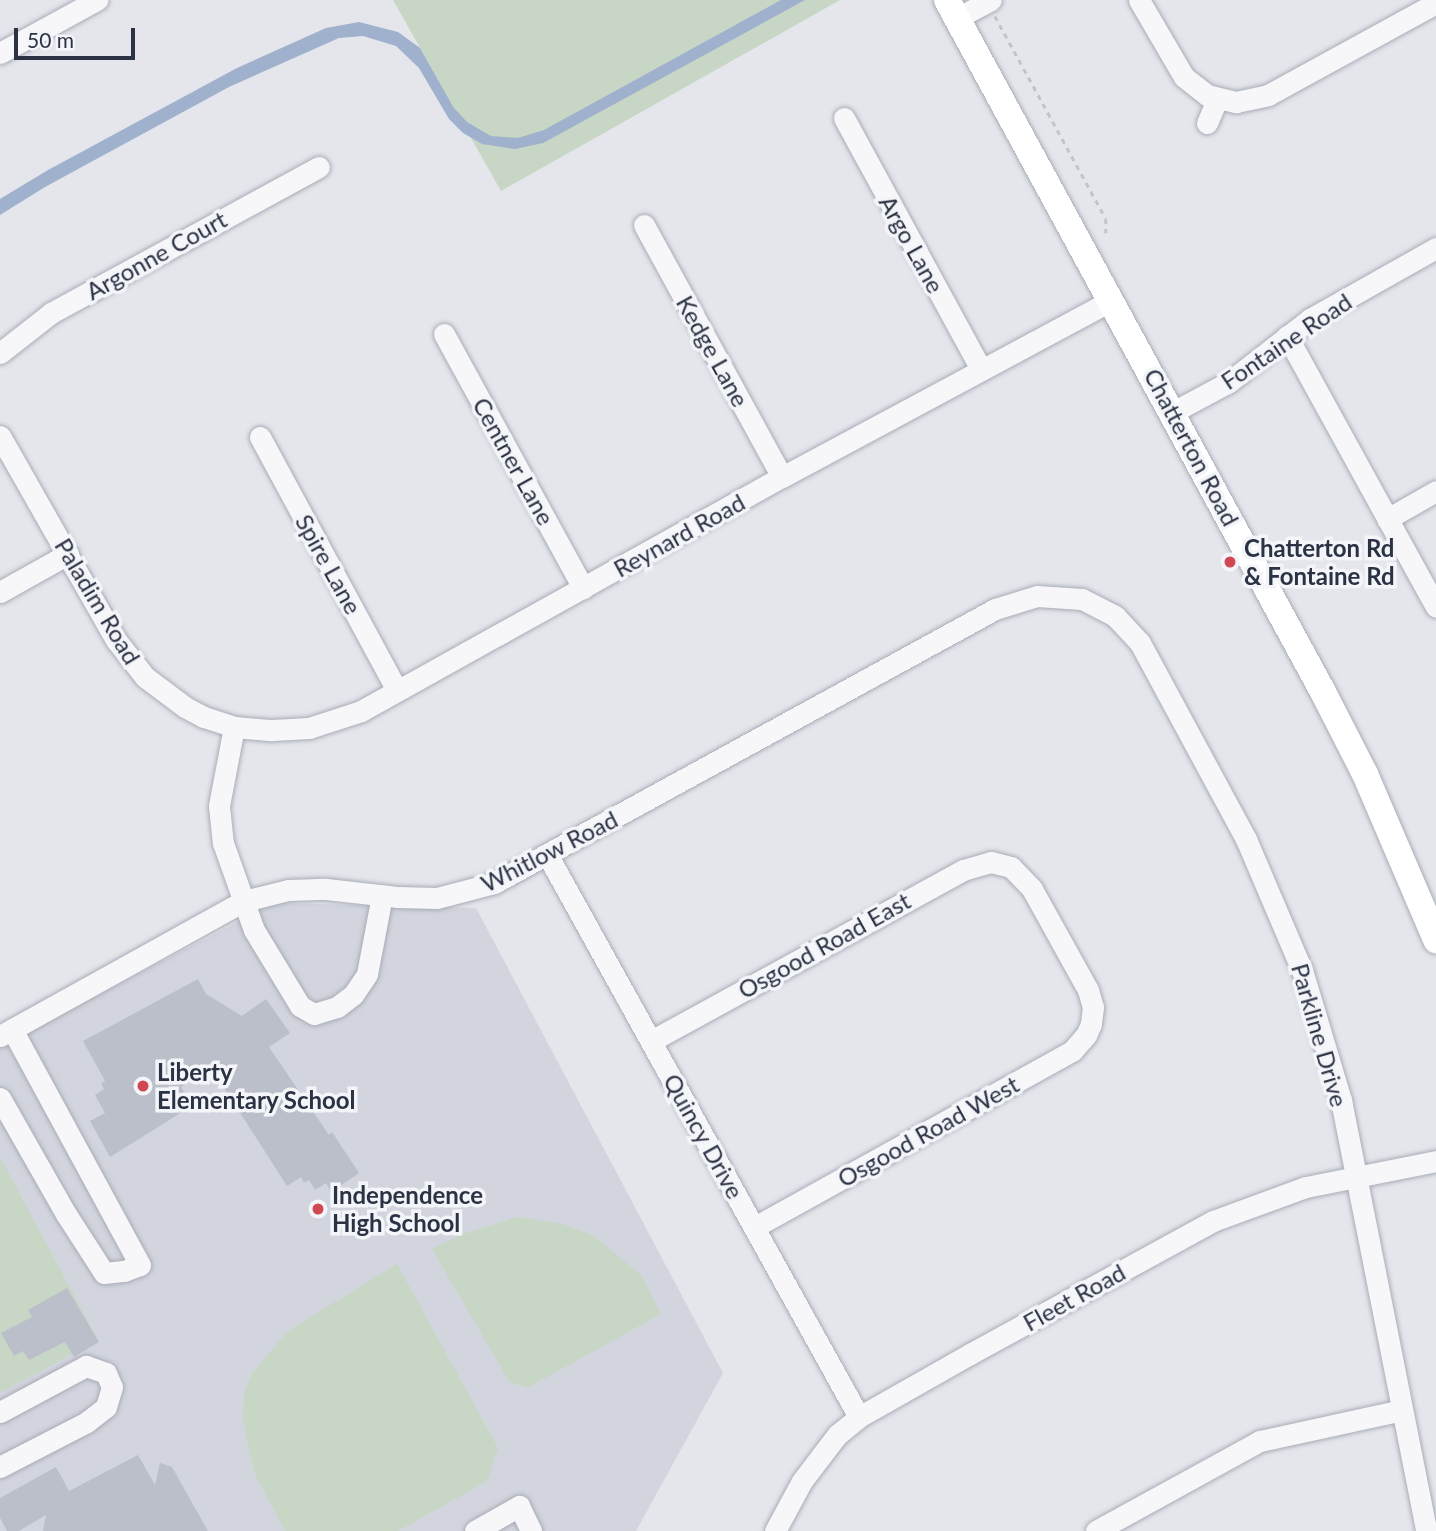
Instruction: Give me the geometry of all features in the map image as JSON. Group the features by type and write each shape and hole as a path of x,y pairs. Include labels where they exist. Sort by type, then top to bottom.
{"main road":[{"name":"Chatterton Road","path":"952,9 1173,412 1365,774 1436,940"}],"street":[{"path":"0,54 97,0"},
{"path":"1139,0 1177,69 1198,90 1217,99 1247,101 1268,95 1436,3"},
{"path":"952,9 993,8"},
{"path":"1207,123 1217,99"},
{"name":"Argo Lane","path":"844,118 981,369"},
{"name":"Argonne Court","path":"0,353 7,344 51,313 319,167"},
{"name":"Kedge Lane","path":"644,225 782,477"},
{"name":"Fontaine Road","path":"1173,412 1229,382 1310,319 1436,248"},
{"name":"Reynard Road","path":"234,727 272,730 309,728 339,721 782,477 1112,300"},
{"name":"Centner Lane","path":"444,334 583,588"},
{"path":"1287,337 1436,607"},
{"name":"Paladim Road","path":"0,436 116,640 145,677 185,707 234,727"},
{"name":"Spire Lane","path":"260,437 397,690"},
{"path":"1387,519 1436,491"},
{"path":"0,592 68,554"},
{"name":"Whitlow Road","path":"6,1032 244,901 288,890 344,889 417,899 456,895 494,883 548,856 995,610 1037,596 1082,599"},
{"name":"Parkline Drive","path":"1082,599 1115,616 1140,643 1246,839 1284,922 1320,1023 1357,1177 1426,1531"},
{"path":"234,727 219,806 223,843 254,930 300,1006 314,1014 337,1007 353,995 367,974 382,895"},
{"name":"Quincy Drive","path":"548,856 859,1418"},
{"name":"Osgood Road East","path":"651,1041 963,870 982,863 1002,864"},
{"name":"Osgood Road West","path":"754,1227 1063,1057 1080,1043 1091,1024 1093,1007 1088,989 1032,888 1019,873 1002,864"},
{"path":"0,1098 66,1214 104,1273 124,1271 141,1265 6,1032"},
{"name":"Fleet Road","path":"775,1531 817,1459 859,1418 1213,1221 1306,1187 1436,1161"},
{"path":"0,1412 86,1366 106,1373 112,1387 106,1406 87,1422 0,1467"},
{"path":"1096,1531 1260,1441 1402,1410"},
{"path":"475,1531 519,1506 531,1531"}],"path":[{"path":"993,8 1106,219 1106,233"}],"shaded area":[{"name":"Independence High School","path":"274,903 476,908 723,1373 636,1531 0,1531 0,1046"}],"green space":[{"path":"393,0 840,0 501,191"},
{"path":"0,1157 98,1340 0,1393"},
{"path":"517,1217 563,1224 594,1236 642,1276 661,1314 527,1388 509,1381 432,1249 460,1235"},
{"path":"397,1264 498,1448 487,1481 398,1531 285,1531 255,1474 243,1419 244,1393 253,1372 288,1331"}],"water":[{"path":"781,0 805,0 543,143 515,149 482,144 463,133 449,119 419,68 396,46 363,36 339,38 229,87 45,187 0,215 0,199 48,170 237,68 326,28 359,22 398,32 420,48 454,108 467,122 491,136 518,138 544,130"}],"building":[{"name":"Liberty Elementary School","path":"198,979 206,994 242,1016 266,999 290,1033 269,1047 329,1135 332,1132 359,1173 331,1192 326,1183 315,1190 309,1180 304,1183 301,1177 287,1186 212,1069 181,1087 187,1096 173,1104 179,1114 110,1157 90,1121 105,1113 95,1095 104,1089 101,1083 105,1081 83,1041"},
{"path":"67,1288 99,1342 74,1357 65,1342 29,1360 23,1351 14,1356 1,1333 32,1317 28,1310"},
{"path":"138,1455 155,1485 160,1463 172,1467 208,1531 43,1531 46,1515 19,1531 7,1531 0,1518 0,1498 56,1467 69,1491"}],"place":[{"name":"Chatterton Rd & Fontaine Rd","path":"1230,562"},
{"name":"Liberty Elementary School","path":"143,1086"},
{"name":"Independence High School","path":"318,1209"}]}
